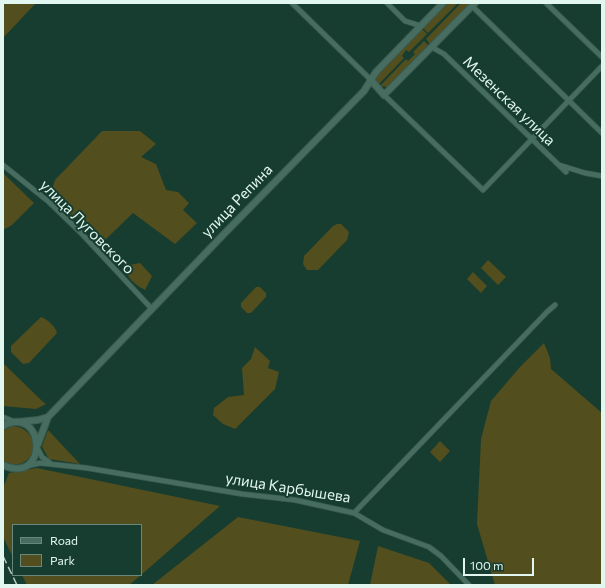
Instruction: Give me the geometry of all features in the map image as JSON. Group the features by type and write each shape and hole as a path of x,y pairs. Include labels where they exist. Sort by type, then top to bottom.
{"street":[{"path":"292,3 370,79 384,95 483,190 602,66"},
{"path":"387,3 405,21 418,25"},
{"name":"улица Репина","path":"48,417 364,91 370,79 443,3"},
{"path":"546,3 602,57"},
{"path":"384,95 474,4 602,133"},
{"name":"Мезенская улица","path":"435,49 444,54 566,172"},
{"path":"364,91 377,88"},
{"path":"557,164 585,173 602,176"},
{"name":"улица Луговского","path":"3,165 49,202 80,232 152,309"},
{"name":"улица Карбышева","path":"25,466 40,463 87,468 242,494 295,500 354,513 547,312 556,305"},
{"path":"3,417 30,428 35,434 38,446 45,460 52,464"},
{"path":"3,426 15,422 38,420 48,417"},
{"path":"3,465 10,468 25,466 35,456 48,417"},
{"path":"354,513 383,530 429,547 441,556 469,585"}],"green space":[{"path":"3,3 36,3 3,38"},
{"path":"447,3 458,3 428,33 423,28"},
{"path":"461,3 469,4 430,44 426,39"},
{"path":"422,29 427,34 409,52 406,50 402,56 404,58 378,85 376,80 378,74"},
{"path":"424,41 428,45 388,87 380,86 406,59 408,61 415,54 413,52"},
{"path":"102,131 140,131 156,144 141,157 156,164 166,190 178,192 189,203 183,210 197,223 175,244 133,213 105,240 82,218 69,217 49,198 55,180"},
{"path":"3,173 34,203 12,225 3,230"},
{"path":"341,224 349,232 347,240 318,270 307,270 303,264 304,256 333,226"},
{"path":"488,260 506,277 498,285 481,268"},
{"path":"140,263 152,276 145,290 132,281 124,266"},
{"path":"473,272 487,286 481,293 467,279"},
{"path":"256,287 260,287 266,293 266,297 251,313 247,313 241,307 241,303"},
{"path":"41,317 55,328 57,333 29,363 23,364 11,352 11,346"},
{"path":"544,343 550,358 551,369 602,413 602,585 495,585 477,524 481,439 491,401 520,367"},
{"path":"255,347 270,361 268,368 279,372 275,389 235,429 223,424 213,415 214,408 228,397 244,395 242,368 251,359"},
{"path":"3,363 46,404 36,409 3,406"},
{"path":"14,426 25,430 31,436 33,444 29,459 22,463 13,464 3,461 3,430"},
{"path":"48,430 80,464 49,459 42,447"},
{"path":"440,441 450,451 440,462 430,452"},
{"path":"37,468 220,506 142,574 142,524 12,524 12,555 3,537 3,488 9,473"},
{"path":"238,517 360,541 348,585 152,585"},
{"path":"378,546 429,563 451,585 370,585"},
{"path":"22,576 140,576 129,585 27,585"}],"railway":[{"path":"3,556 12,575"},
{"path":"13,576 17,585"}]}
